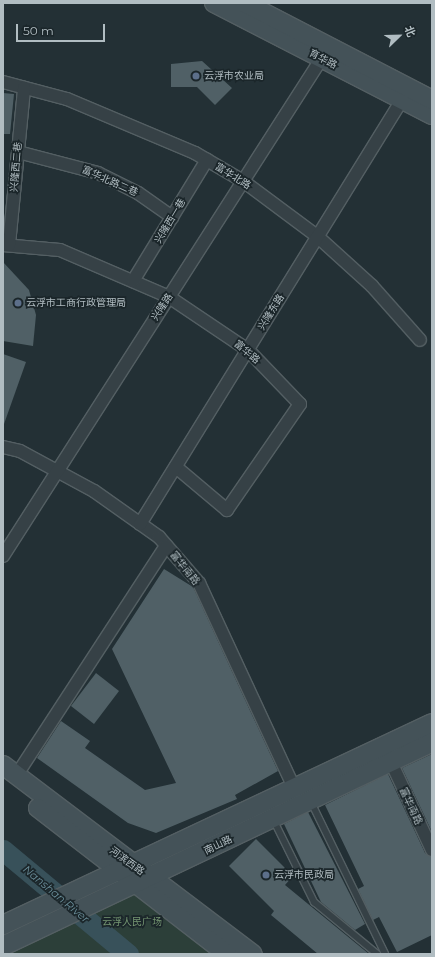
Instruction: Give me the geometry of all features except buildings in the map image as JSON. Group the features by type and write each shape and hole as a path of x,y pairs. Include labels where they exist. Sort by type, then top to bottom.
{"main road":[{"name":"育华路","path":"214,3 432,115"},
{"name":"育华路","path":"245,3 432,100"},
{"name":"南山路","path":"3,925 432,723"},
{"name":"南山路","path":"3,946 151,878 432,742"},
{"name":"河滨西路","path":"7,774 124,868 135,885 227,954"},
{"name":"河滨西路","path":"124,868 151,878 253,954"}],"street":[{"name":"兴隆路","path":"3,556 322,58"},
{"name":"富华北路","path":"3,82 67,99 207,160 243,181 318,237 372,286 420,340"},
{"name":"兴隆西二巷","path":"6,245 18,152 24,88"},
{"name":"兴隆东路","path":"140,524 402,100"},
{"name":"富华北路二巷","path":"18,152 98,173 138,193 172,217"},
{"name":"兴隆西一巷","path":"133,281 207,160"},
{"name":"富华路","path":"6,245 60,250 169,297 248,350 300,404 227,510 176,467"},
{"name":"富华南路","path":"3,447 58,471 140,524 166,546 199,583 294,788"},
{"path":"7,774 166,546"},
{"name":"富华南路","path":"391,762 432,850"}],"lane":[{"path":"310,801 385,954"},
{"path":"273,819 314,902 377,954"}],"green space":[{"name":"云浮人民广场","path":"135,885 227,954 3,954"}],"waterway":[{"name":"Nanshan River","path":"3,850 128,954"}],"place":[{"name":"云浮市农业局","path":"196,76"},
{"name":"云浮市工商行政管理局","path":"18,303"},
{"name":"云浮市民政局","path":"266,875"}]}
